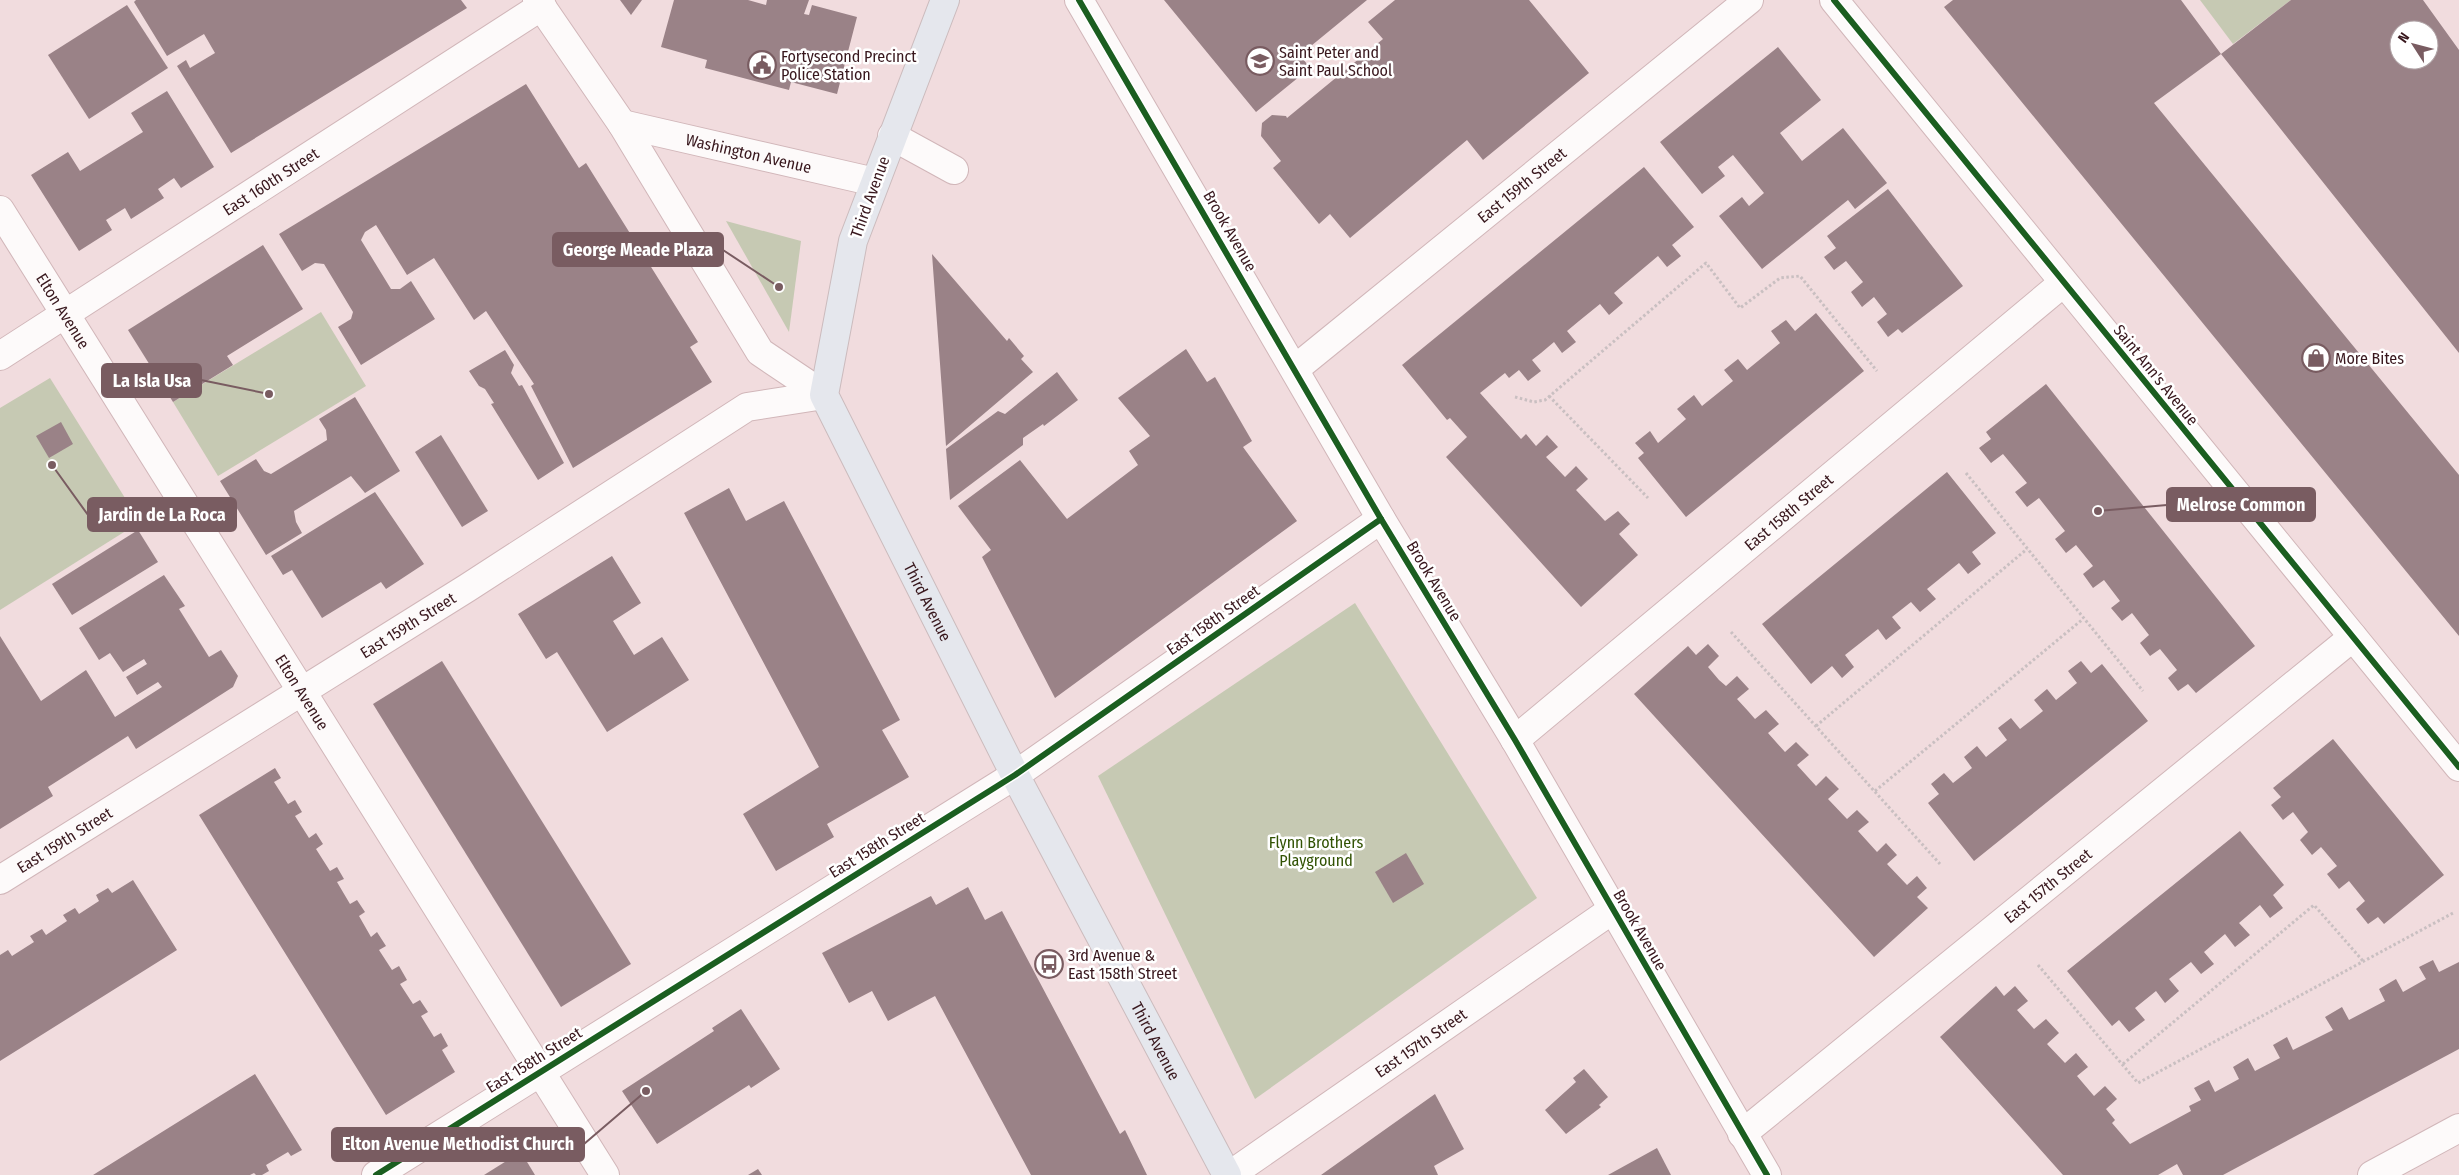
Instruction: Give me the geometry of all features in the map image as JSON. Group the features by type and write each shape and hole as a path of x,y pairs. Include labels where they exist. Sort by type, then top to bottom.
{"main road":[{"name":"Third Avenue","path":"945,0 853,241 824,395 1015,775 1228,1175"}],"street":[{"name":"Brook Avenue","path":"1079,0 1381,519 1515,740 1767,1175"},
{"name":"East 159th Street","path":"1295,369 1749,0"},
{"name":"Saint Ann's Avenue","path":"1834,0 2459,767"},
{"path":"539,3 622,124 760,352 824,395"},
{"name":"East 160th Street","path":"0,356 67,315 539,3"},
{"name":"Washington Avenue","path":"622,124 875,182"},
{"path":"892,136 954,170"},
{"name":"Elton Avenue","path":"0,210 303,691 604,1175"},
{"name":"East 158th Street","path":"1515,740 2063,283"},
{"name":"East 159th Street","path":"0,880 303,691 747,408 824,395"},
{"name":"East 158th Street","path":"376,1175 1015,775 1381,519"},
{"name":"East 157th Street","path":"1742,1134 2354,637"},
{"name":"East 157th Street","path":"1228,1175 1612,910"},
{"path":"2372,1175 2459,1128"}],"path":[{"path":"1515,397 1534,402 1545,400 1706,262 1740,308 1780,278 1800,276 1877,371"},
{"path":"1549,396 1648,498"},
{"path":"1966,474 2143,691"},
{"path":"1816,726 2027,549"},
{"path":"1875,792 2083,619"},
{"path":"1731,632 1940,864"},
{"path":"2124,1064 2314,905 2363,961"},
{"path":"2038,965 2124,1064 2138,1083 2453,914"}],"green space":[{"path":"2200,0 2291,0 2233,44"},
{"path":"726,221 801,241 789,332"},
{"path":"321,312 366,386 218,476 173,402"},
{"path":"50,378 140,522 0,610 0,408"},
{"name":"Flynn Brothers Playground","path":"1355,603 1537,898 1255,1099 1098,776"}],"building":[{"path":"136,0 461,0 467,8 231,153 177,66 186,60 190,68 215,53 204,34 167,56 134,2"},
{"path":"620,0 642,0 631,15"},
{"path":"674,0 748,0 766,5 767,0 809,0 804,14 809,15 812,5 857,17 837,94 791,82 789,90 705,68 707,60 661,47"},
{"name":"Saint Peter and Saint Paul School","path":"1164,0 1367,0 1300,55 1310,68 1256,112"},
{"path":"1395,0 1529,0 1589,73 1483,160 1467,140 1350,238 1330,214 1319,224 1273,168 1281,161 1261,136 1262,123 1272,115 1286,116 1287,118 1383,39 1368,22"},
{"path":"1953,0 2181,0 2221,54 2154,103 2459,475 2459,636 1944,7"},
{"path":"2291,0 2423,0 2437,20 2389,20 2389,70 2439,70 2439,22 2459,50 2459,353 2221,54"},
{"path":"127,5 168,68 89,119 48,55"},
{"path":"1778,47 1821,100 1780,133 1802,161 1843,128 1887,183 1855,209 1848,200 1762,269 1719,216 1742,197 1749,206 1764,193 1733,155 1718,167 1725,176 1702,194 1660,142"},
{"path":"526,84 579,168 586,163 698,342 690,347 712,382 573,468 531,386 534,384 486,311 474,320 434,258 407,275 376,225 365,232 361,240 391,289 400,289 411,281 435,319 361,365 338,327 351,319 353,312 324,264 315,263 302,271 279,234"},
{"path":"167,91 214,167 181,188 174,178 158,189 164,198 131,219 125,208 106,220 112,230 79,251 31,175 68,152 80,171 143,132 131,113"},
{"path":"1644,167 1694,227 1672,245 1681,256 1667,267 1658,256 1614,293 1623,303 1609,315 1600,304 1567,331 1576,342 1562,353 1554,342 1532,360 1541,371 1528,381 1519,370 1509,378 1505,373 1480,393 1521,439 1526,434 1536,446 1547,435 1558,447 1546,457 1565,477 1576,466 1588,479 1576,490 1605,521 1618,511 1630,524 1619,534 1638,555 1581,607 1446,457 1467,437 1450,418 1447,420 1402,365"},
{"path":"1888,189 1963,286 1902,333 1898,329 1888,337 1877,322 1887,314 1874,297 1862,307 1851,292 1863,282 1846,261 1834,270 1824,257 1836,248 1827,236"},
{"path":"263,245 303,309 227,356 233,365 173,402 128,330"},
{"path":"932,254 1007,341 1009,338 1024,356 1021,359 1033,372 946,446"},
{"path":"1816,313 1864,371 1686,517 1638,458 1644,453 1635,443 1650,431 1658,443 1686,419 1677,409 1694,395 1702,406 1733,381 1724,370 1738,359 1747,370 1780,343 1771,331 1786,320 1795,331"},
{"path":"1186,349 1207,382 1215,377 1252,441 1243,447 1297,521 1055,698 982,557 991,550 958,506 1020,460 1067,519 1138,465 1129,451 1150,436 1118,398"},
{"path":"505,350 514,365 511,373 519,386 522,385 564,463 538,480 491,404 494,403 485,389 479,386 469,371"},
{"path":"1057,372 1078,400 1044,426 1043,424 1023,438 1023,445 950,500 946,449 998,411 1005,414"},
{"path":"2046,384 2255,646 2196,693 2188,684 2178,691 2168,678 2177,670 2160,649 2150,656 2140,643 2149,635 2132,613 2122,621 2111,608 2120,601 2104,580 2093,588 2083,574 2093,566 2076,545 2066,553 2055,539 2065,531 2039,498 2027,507 2015,492 2027,483 2003,454 1991,463 1979,448 1991,439 1986,432"},
{"path":"355,397 400,471 365,493 351,476 294,511 296,522 302,533 266,555 220,481 256,459 264,471 271,474 327,440 326,430 319,419"},
{"path":"61,422 73,444 49,458 36,436"},
{"path":"441,435 488,511 462,527 415,452"},
{"path":"1947,472 1996,533 1972,552 1981,564 1968,574 1959,563 1927,589 1936,599 1920,612 1911,602 1892,617 1901,628 1886,640 1878,629 1845,655 1854,667 1842,678 1832,666 1811,684 1762,624"},
{"path":"729,488 746,521 784,501 900,720 882,730 909,777 827,824 834,837 776,871 743,814 819,767 684,513"},
{"path":"375,492 424,564 386,589 381,582 322,618 292,570 283,575 271,556"},
{"path":"138,530 158,562 72,615 52,584"},
{"path":"612,556 641,603 613,621 634,655 662,637 689,680 607,732 557,652 546,659 518,614"},
{"path":"164,575 185,606 179,609 209,657 221,650 238,676 233,687 136,749 128,736 48,787 53,796 0,829 0,636 41,701 86,670 115,717 162,687 158,682 137,695 126,677 147,664 144,659 123,672 110,653 99,660 79,628"},
{"path":"1708,644 1719,656 1708,667 1719,680 1726,686 1737,676 1749,689 1737,699 1755,719 1766,710 1779,724 1768,733 1785,752 1796,742 1809,755 1797,765 1816,786 1826,776 1839,789 1828,799 1847,819 1857,810 1869,822 1858,831 1877,852 1886,843 1897,855 1887,864 1907,885 1917,876 1927,888 1917,897 1928,908 1874,957 1634,694 1688,646 1696,655"},
{"path":"442,661 631,964 561,1007 373,704"},
{"path":"2081,661 2091,673 2102,664 2148,721 1974,861 1928,803 1939,794 1931,784 1944,773 1953,783 1972,768 1964,757 1977,746 1986,757 2007,740 1998,728 2011,718 2020,729 2043,711 2034,700 2047,689 2056,700 2077,683 2068,671"},
{"path":"2333,739 2444,875 2384,924 2378,917 2368,924 2356,909 2365,901 2349,881 2339,889 2327,874 2337,866 2321,847 2312,855 2300,840 2308,832 2293,812 2283,820 2271,805 2281,797 2273,788"},
{"path":"275,768 281,778 274,782 288,804 295,800 302,812 295,816 309,838 316,833 323,844 316,849 330,871 337,867 344,879 337,882 350,904 357,900 365,912 359,916 371,937 377,932 386,946 379,950 392,970 399,966 407,980 400,984 413,1004 420,1000 428,1012 421,1016 434,1037 441,1033 448,1046 442,1050 455,1072 386,1115 199,815"},
{"path":"2240,831 2284,885 2273,895 2283,908 2270,918 2260,905 2239,923 2250,935 2235,947 2225,934 2204,952 2214,964 2201,974 2191,962 2169,979 2179,991 2165,1003 2156,991 2135,1008 2145,1020 2129,1032 2119,1020 2112,1026 2067,971"},
{"path":"1406,853 1424,884 1393,903 1375,872"},
{"path":"133,880 177,950 0,1061 0,955 8,950 12,956 34,942 30,936 42,929 46,935 67,921 63,915 75,908 79,914 99,901 96,895 108,888 112,893"},
{"path":"968,887 985,920 1002,911 1120,1134 1125,1130 1147,1175 1031,1175 935,996 888,1021 872,991 849,1003 822,953 931,896 936,905"},
{"path":"2433,960 2439,972 2459,962 2459,1049 2223,1175 2183,1175 2177,1164 2158,1175 2063,1175 1940,1037 1996,986 2004,996 2015,986 2028,1001 2017,1010 2034,1029 2046,1019 2059,1033 2047,1044 2065,1063 2076,1053 2088,1067 2077,1076 2094,1096 2105,1086 2117,1099 2106,1109 2115,1120 2112,1123 2130,1144 2191,1111 2189,1106 2201,1100 2194,1088 2209,1080 2215,1092 2239,1079 2233,1067 2248,1058 2255,1071 2280,1058 2273,1045 2287,1037 2293,1050 2333,1030 2325,1017 2342,1007 2349,1020 2385,1001 2379,989 2396,979 2403,992 2426,979 2419,967"},
{"path":"741,1009 780,1069 751,1088 749,1085 657,1144 622,1091 714,1031 712,1028"},
{"path":"1584,1069 1608,1097 1599,1105 1601,1107 1566,1134 1545,1110 1576,1082 1573,1078"},
{"path":"255,1074 302,1150 291,1156 288,1152 266,1165 269,1171 262,1175 254,1173 250,1175 93,1175"},
{"path":"1435,1094 1464,1149 1434,1166 1438,1175 1321,1175"},
{"path":"1657,1148 1671,1175 1608,1175"},
{"path":"521,1152 535,1175 484,1175"},
{"path":"758,1169 762,1175 748,1175"}],"cycle path":[{"path":"1079,0 1381,519 1515,740 1767,1175"},
{"path":"1834,0 2459,767"},
{"path":"376,1175 1015,775 1381,519"}],"place":[{"name":"Saint Peter and Saint Paul School","path":"1260,61"},
{"name":"Fortysecond Precinct Police Station","path":"762,65"},
{"name":"George Meade Plaza","path":"779,287"},
{"name":"More Bites","path":"2316,358"},
{"name":"La Isla Usa","path":"269,394"},
{"name":"Jardin de La Roca","path":"52,465"},
{"name":"Melrose Common","path":"2098,511"},
{"name":"3rd Avenue & East 158th Street","path":"1049,964"},
{"name":"Elton Avenue Methodist Church","path":"646,1091"}]}
